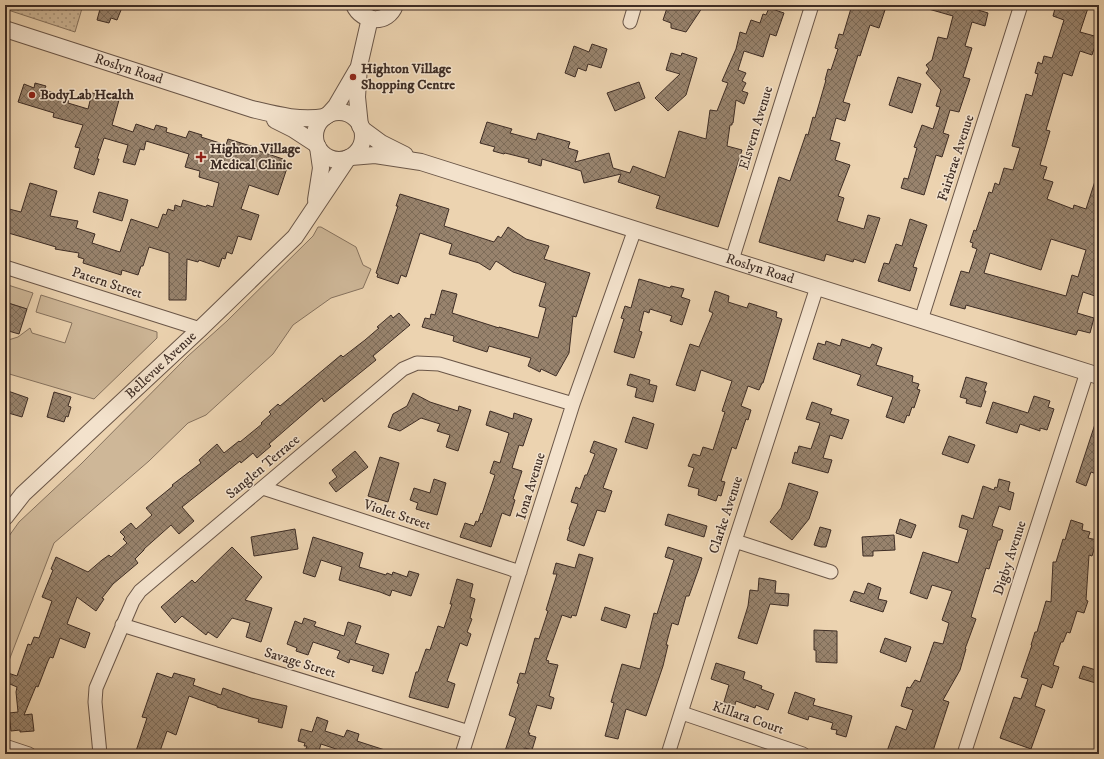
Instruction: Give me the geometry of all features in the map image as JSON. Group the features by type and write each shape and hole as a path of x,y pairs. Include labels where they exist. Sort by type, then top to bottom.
{"street":[{"path":"354,5 360,13 370,18 380,20 390,14 395,5"},
{"path":"630,22 635,5"},
{"name":"Elsvern Avenue","path":"732,260 812,5"},
{"name":"Fairbrae Avenue","path":"921,320 1021,5"},
{"path":"349,157 360,147 363,136 357,97 359,66 370,18"},
{"name":"Roslyn Road","path":"5,30 252,109 294,118 313,118 334,113 345,113 354,118 361,128 381,142 421,162"},
{"path":"317,146 315,131 318,125 336,106 359,66"},
{"name":"Roslyn Road","path":"252,109 289,126 317,146 322,153 330,158 341,160 349,157 375,155 421,162 1096,375"},
{"name":"Bellevue Avenue","path":"314,209 321,168 317,146"},
{"name":"Bellevue Avenue","path":"5,517 23,494 200,330 294,237 349,157"},
{"name":"Iona Avenue","path":"462,754 573,404 635,229"},
{"name":"Patern Street","path":"5,267 200,330"},
{"name":"Clarke Avenue","path":"668,754 817,287"},
{"name":"Sanglen Terrace","path":"100,754 95,702 96,688 122,625 133,601 140,591 403,369 417,363 439,364 573,404"},
{"name":"Digby Avenue","path":"964,754 1096,375"},
{"name":"Violet Street","path":"263,488 520,572"},
{"path":"735,541 831,572"},
{"name":"Savage Street","path":"122,625 469,732"},
{"name":"Killara Court","path":"682,713 803,754"},
{"path":"5,746 30,754"}],"shaded area":[{"path":"5,5 83,5 75,32 5,9"},
{"path":"318,227 321,227 356,247 363,265 371,269 363,288 331,298 293,325 273,354 206,415 188,423 149,461 54,543 5,671 5,545 9,536 19,522 81,464 188,356 227,321 313,236"},
{"path":"5,284 33,293 27,309 5,302"},
{"path":"41,295 157,332 157,338 94,399 6,373 5,375 5,341 18,337 30,328 32,333 65,343 72,323 36,312"}],"building":[{"path":"105,5 123,5 117,20 111,18 109,23 97,20 100,9 103,10"},
{"path":"668,5 704,5 686,32 671,28 671,23 663,20"},
{"path":"852,5 871,5 885,10 879,28 870,25 860,56 858,55 843,102 850,104 845,121 836,118 830,140 840,143 835,160 850,165 838,196 844,198 837,221 864,229 868,215 880,218 865,263 854,259 853,262 826,254 824,261 759,242 779,177 790,181 806,134 808,135 813,117 815,118 828,69 831,70 838,49 835,48 839,34 843,35"},
{"path":"925,5 976,5 975,9 988,13 985,26 972,22 965,46 972,48 963,77 970,79 959,112 950,110 943,133 949,135 942,157 936,155 924,195 901,188 904,178 908,179 917,148 914,147 922,125 933,129 940,107 936,106 941,90 926,73 929,69 926,65 932,60 938,37 947,39 953,16 925,8"},
{"path":"1056,5 1089,5 1080,32 1098,37 1092,55 1080,51 1072,76 1063,73 1046,130 1050,131 1040,165 1047,167 1043,179 1053,182 1047,199 1073,209 1074,205 1086,209 1097,175 1099,175 1099,285 1095,296 1083,292 1077,313 1094,318 1090,333 1078,330 1076,335 966,305 965,309 950,305 961,271 969,273 977,249 972,247 973,243 970,242 974,230 976,231 989,192 992,193 995,183 999,185 1004,168 1013,170 1020,148 1012,146 1026,94 1032,96 1038,74 1035,73 1038,62 1042,64 1044,56 1052,58 1064,20 1053,16","holes":["1051,239 1086,250 1078,277 1072,275 1066,296 984,273 990,253 1041,270"]},
{"path":"769,8 784,13 776,36 770,34 763,57 744,51 738,70 746,73 742,81 746,83 742,91 748,93 744,104 736,100 733,123 730,125 727,146 742,150 718,227 656,208 660,196 618,182 621,174 584,183 581,171 542,159 541,166 528,162 529,159 493,151 495,147 480,143 487,122 512,129 510,133 536,140 538,133 570,142 568,148 578,151 575,162 609,153 613,168 630,173 633,166 665,178 679,131 706,139 710,110 717,111 728,83 722,81 736,49 740,32 746,34 751,20 760,23 763,14 766,15"},
{"path":"592,44 607,49 601,68 588,64 586,71 578,68 575,77 565,73 574,46 589,52"},
{"path":"671,53 681,56 682,53 697,58 686,95 668,111 655,98 680,74 666,70"},
{"path":"898,77 921,84 912,113 889,105"},
{"path":"639,82 645,98 615,111 607,93"},
{"path":"35,83 46,86 44,90 69,97 68,103 88,109 92,93 119,100 112,125 133,132 136,124 154,130 156,125 167,128 166,132 186,138 189,131 202,135 201,137 226,145 228,139 254,147 253,149 283,159 281,166 287,168 278,195 249,185 241,209 259,215 251,240 238,236 232,254 227,252 225,259 222,258 219,267 199,260 198,262 187,259 186,300 169,300 169,253 149,247 143,266 141,266 138,275 122,270 121,275 83,263 84,259 78,257 79,253 55,249 56,247 5,232 5,208 21,212 30,183 57,191 50,216 78,221 76,228 95,234 92,243 120,252 131,219 158,228 163,214 166,215 168,209 174,211 175,205 181,207 183,200 206,207 207,205 213,207 219,183 199,177 200,171 185,167 189,154 146,141 144,150 140,149 135,165 123,162 128,145 104,138 97,159 99,159 94,175 74,168 80,148 75,147 83,125 53,117 54,113 18,102 24,84 34,88"},
{"path":"99,192 128,200 122,221 93,212"},
{"path":"400,194 449,209 444,226 494,242 498,236 501,238 508,227 526,239 549,246 544,259 590,273 576,317 573,316 569,353 556,376 541,369 540,372 528,366 531,358 489,346 487,352 453,341 454,336 422,327 425,318 430,319 431,314 435,315 442,290 457,294 452,313 499,328 538,338 546,308 539,306 546,283 513,272 496,261 490,270 479,263 449,254 452,244 420,233 406,277 401,275 398,284 377,277 378,274 376,273 398,206 396,206"},
{"path":"910,219 927,225 913,267 917,268 910,291 878,281 884,263 889,264 896,244 902,246"},
{"path":"639,279 670,288 671,286 684,289 681,297 690,300 682,325 670,321 672,316 650,309 649,313 644,311 639,331 642,332 634,358 614,352 624,319 621,318 625,306 631,308"},
{"path":"715,291 729,296 728,302 747,308 749,303 777,312 776,317 782,319 763,383 759,390 748,386 741,406 751,410 748,420 746,419 736,449 732,447 721,481 725,482 721,496 718,495 716,501 698,495 699,489 688,486 694,468 688,466 693,454 700,456 703,447 713,450 725,412 722,411 732,381 701,370 695,391 676,385 690,344 699,347 713,313 709,311"},
{"path":"5,302 27,309 19,334 5,330"},
{"path":"399,313 410,325 373,356 376,360 324,402 322,398 269,444 271,446 257,458 253,453 241,463 240,461 182,507 194,521 179,534 171,525 144,549 135,559 138,563 113,584 102,598 104,599 96,611 77,597 67,624 90,633 85,648 60,638 53,658 50,657 38,687 36,686 24,715 32,714 34,731 11,731 9,713 18,712 17,687 5,682 5,672 17,676 28,644 31,645 34,637 39,638 52,601 42,597 53,570 51,569 56,557 88,572 109,555 111,557 127,543 123,539 125,537 120,532 131,523 136,529 152,515 146,508 173,486 172,485 201,463 199,460 217,444 224,453 239,441 240,442 262,424 261,423 271,414 269,412 278,404 280,406 341,355 343,357 365,340 391,315 393,318"},
{"path":"842,339 870,348 872,344 882,348 876,365 913,376 912,382 919,384 917,389 920,390 914,408 912,407 909,416 907,415 904,423 886,417 893,397 857,385 861,375 813,359 818,343 825,345 826,341 840,346"},
{"path":"630,374 650,380 649,384 657,386 653,402 635,397 637,388 627,385"},
{"path":"966,377 987,383 981,407 966,403 967,399 960,397"},
{"path":"5,390 28,398 22,417 5,412"},
{"path":"54,392 71,397 68,406 71,407 68,417 66,416 64,422 47,417"},
{"path":"413,393 430,402 458,411 459,406 471,410 458,451 446,447 450,435 437,431 440,424 421,418 400,431 388,427 393,414 407,406"},
{"path":"1034,396 1050,401 1048,407 1054,409 1047,430 1040,428 1040,431 1020,424 1017,433 986,423 993,402 1028,413"},
{"path":"812,402 832,409 830,414 849,420 842,439 830,435 823,458 832,460 828,473 792,463 795,452 797,453 799,446 811,449 820,423 806,419"},
{"path":"490,411 513,419 514,413 532,419 523,446 519,445 512,468 522,471 513,499 515,500 510,516 502,513 491,547 460,537 465,523 474,526 476,521 478,522 481,513 482,514 495,475 490,473 494,461 500,463 509,433 486,425"},
{"path":"633,417 654,424 647,449 625,442"},
{"path":"1097,418 1099,418 1099,475 1091,472 1086,486 1076,482"},
{"path":"949,436 975,445 968,463 942,454"},
{"path":"594,441 617,449 603,488 612,491 605,512 597,510 584,546 567,540 569,529 578,504 571,502 576,487 580,489 585,475 587,475 595,454 590,452"},
{"path":"355,451 368,467 336,492 329,483 337,477 332,470"},
{"path":"380,457 399,463 388,502 368,496"},
{"path":"434,479 446,483 437,515 416,509 418,503 410,500 414,488 430,493"},
{"path":"999,479 1010,482 1008,491 1014,493 1010,510 999,506 992,526 1003,530 1000,540 998,540 989,569 986,568 971,617 976,619 965,649 960,670 943,700 949,702 932,754 886,754 896,726 906,730 913,710 901,706 907,687 910,688 915,680 920,682 934,642 943,644 949,623 942,620 952,591 932,585 927,599 910,593 923,552 958,563 968,530 959,527 962,515 973,519 983,486 994,490 995,487 997,488"},
{"path":"789,483 818,492 809,519 792,540 770,522 781,508"},
{"path":"668,514 707,526 704,537 665,525"},
{"path":"900,519 916,525 911,538 896,533"},
{"path":"1071,520 1083,524 1082,530 1090,532 1088,538 1097,540 1092,556 1089,555 1086,600 1088,601 1084,613 1077,611 1070,633 1067,632 1063,642 1061,642 1053,665 1059,667 1052,688 1042,684 1035,706 1045,710 1031,749 1000,738 1014,697 1021,699 1028,679 1021,677 1046,601 1051,602 1053,562 1056,562"},
{"path":"820,527 831,530 826,547 814,545"},
{"path":"295,529 298,549 254,556 251,537"},
{"path":"894,535 895,550 873,551 873,556 863,556 862,537"},
{"path":"313,537 363,553 359,567 386,575 387,573 392,575 393,572 407,577 409,571 419,574 411,596 392,590 390,596 339,580 342,567 321,560 315,577 303,573"},
{"path":"232,547 262,577 245,600 272,608 261,642 246,637 250,623 232,618 217,638 208,632 206,635 182,616 175,623 161,607 192,580 195,583"},
{"path":"668,547 702,558 699,568 689,596 686,596 678,625 672,623 666,645 668,645 663,666 646,716 626,709 618,739 605,736 614,703 611,702 622,664 640,669 654,613 657,614 674,560 665,557"},
{"path":"579,554 593,558 576,616 572,615 571,618 562,615 546,660 549,661 548,663 558,665 549,696 554,698 551,709 537,705 528,733 530,733 529,735 536,737 532,750 525,748 523,754 504,754 516,718 509,715 519,684 517,683 520,673 525,674 535,638 539,639 548,611 546,610 557,574 553,574 556,563 575,568"},
{"path":"759,578 776,581 775,593 789,594 788,606 770,604 757,644 738,638 748,606 750,590 758,591"},
{"path":"457,579 473,584 470,597 475,599 470,618 472,619 467,632 471,634 467,646 460,643 447,681 455,684 448,708 409,697 416,672 418,672 426,649 430,650 438,626 444,628 452,604 450,604"},
{"path":"868,583 881,588 878,599 887,601 883,612 850,601 854,591 864,594"},
{"path":"605,607 630,615 626,628 601,620"},
{"path":"304,618 316,622 314,626 344,636 348,622 361,626 355,643 389,654 383,674 372,671 374,666 350,659 349,663 337,658 340,651 313,642 308,655 296,651 297,648 287,644 295,621 302,624"},
{"path":"814,630 837,631 837,663 816,662 816,650 814,650"},
{"path":"885,638 911,647 906,662 880,652"},
{"path":"716,663 745,672 743,679 762,686 761,689 774,694 768,710 756,705 755,708 736,701 734,708 723,705 729,685 711,679"},
{"path":"1083,666 1099,671 1099,684 1079,678"},
{"path":"157,673 172,678 174,673 195,679 193,685 221,695 223,688 251,698 287,706 282,728 258,722 259,719 217,707 189,696 176,735 167,731 159,754 135,754 147,718 142,717"},
{"path":"795,692 815,699 813,705 852,716 846,737 836,734 837,730 831,729 833,723 809,716 808,720 788,713"},
{"path":"317,717 328,721 325,731 344,737 347,730 359,734 357,741 391,752 391,754 351,754 321,744 318,754 305,751 307,746 304,746 305,743 298,741 301,729 312,732"}],"place":[{"name":"Highton Village Shopping Centre","path":"353,77"},
{"name":"BodyLab Health","path":"32,95"},
{"name":"Highton Village Medical Clinic","path":"201,157"}]}
